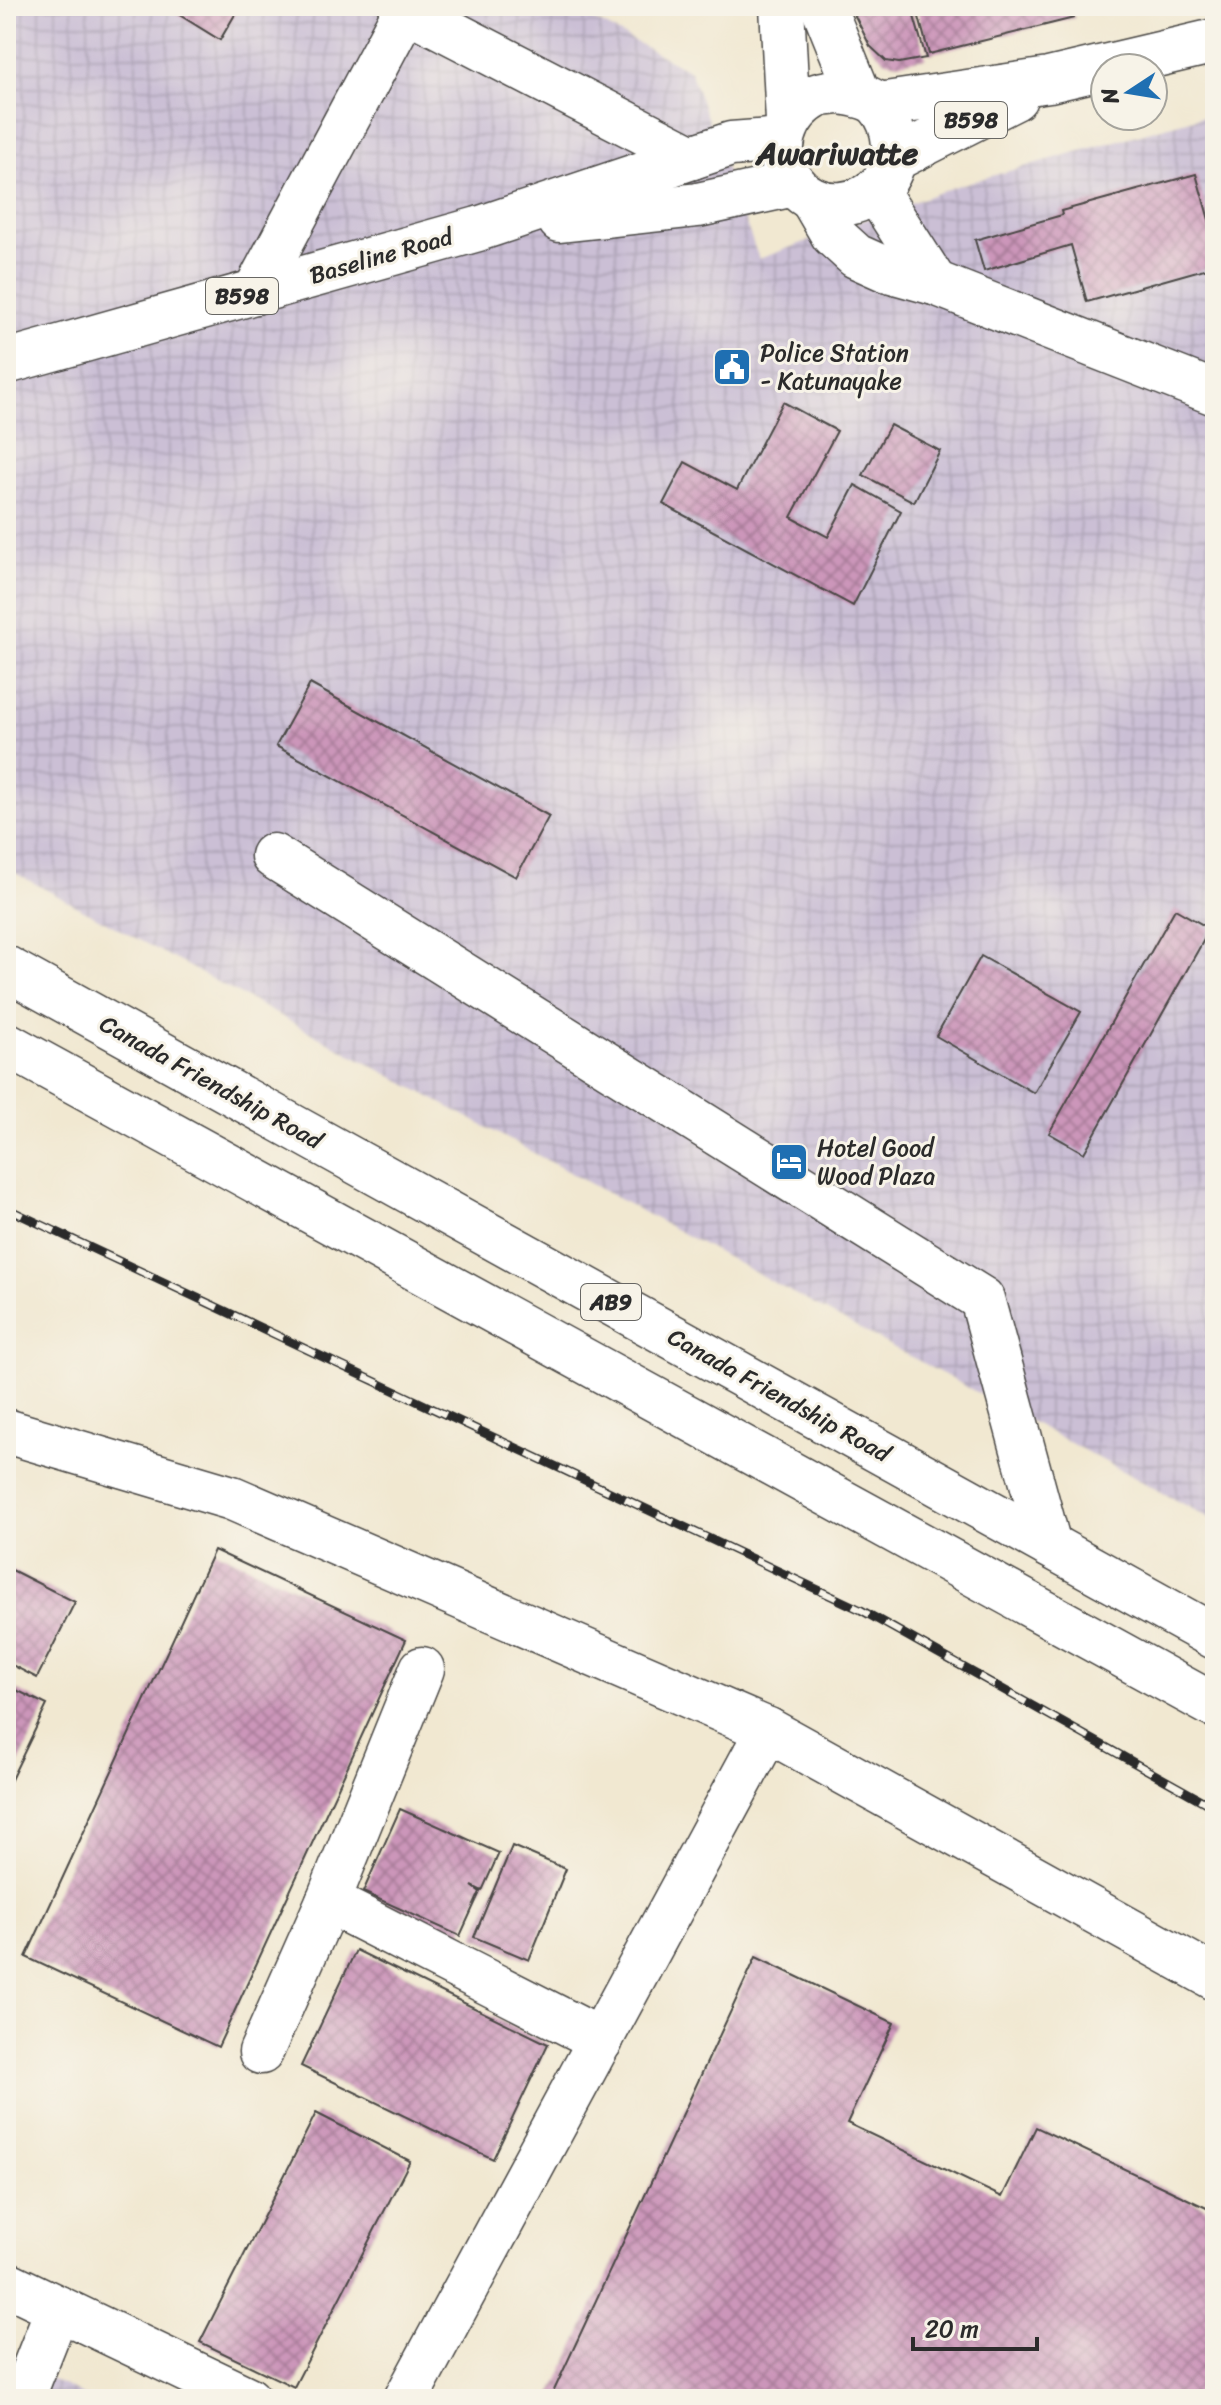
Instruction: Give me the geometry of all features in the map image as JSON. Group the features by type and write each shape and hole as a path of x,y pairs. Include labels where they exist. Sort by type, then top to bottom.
{"main road":[{"path":"782,6 783,161 833,235 856,256 885,269 935,283 1215,393"},
{"path":"803,191 836,205 860,201 885,175 894,140 869,100 823,6"},
{"path":"255,292 403,8 692,157"},
{"name":"B598","path":"869,100 1049,80 1215,41"},
{"name":"B598","path":"885,175 1049,80"},
{"path":"785,131 801,105 819,94 840,92 869,100"},
{"name":"Baseline Road","path":"6,362 478,229 731,144 785,131"},
{"path":"885,175 935,283"},
{"name":"Baseline Road","path":"478,229 803,191"},
{"path":"273,856 982,1299 1049,1545"},
{"name":"Canada Friendship Road","path":"6,968 1215,1637"},
{"name":"AB9","path":"6,1044 1215,1706"},
{"path":"6,1431 232,1498 768,1730 1215,1978"},
{"path":"261,2052 328,1901 422,1669"},
{"path":"406,2399 768,1730"},
{"path":"328,1901 601,2040"},
{"path":"6,2283 248,2399"},
{"path":"22,2399 58,2308"}],"shaded area":[{"path":"6,6 568,6 690,71 759,259 956,186 1148,132 1169,132 1169,126 1215,113 1215,1521 6,868"},
{"path":"6,2357 91,2399 6,2399"}],"building":[{"path":"165,6 240,6 220,40"},
{"path":"850,6 911,6 926,58 899,63 886,61 870,46"},
{"path":"916,6 1071,6 1074,18 929,54"},
{"path":"1196,174 1215,241 1215,266 1087,302 1071,245 984,271 975,240 1062,215 1061,211"},
{"path":"783,402 837,431 791,517 828,537 855,485 901,511 853,606 663,504 685,462 737,490"},
{"path":"890,425 940,451 914,502 863,475"},
{"path":"310,684 549,816 516,877 276,746"},
{"path":"1175,909 1210,929 1084,1153 1049,1133"},
{"path":"981,956 1081,1012 1034,1093 936,1036"},
{"path":"214,1550 406,1640 218,2047 26,1957"},
{"path":"6,1567 75,1602 37,1678 6,1662"},
{"path":"6,1685 47,1705 6,1790"},
{"path":"400,1809 499,1853 482,1891 472,1886 480,1892 460,1936 363,1892"},
{"path":"512,1846 566,1869 529,1960 474,1937"},
{"path":"356,1950 548,2044 493,2159 301,2066"},
{"path":"756,1957 894,2023 847,2123 1002,2197 1036,2127 1215,2212 1215,2399 550,2399"},
{"path":"316,2113 410,2161 294,2387 200,2342"}],"railway":[{"path":"6,1208 861,1610 1215,1808"}],"place":[{"name":"Police Station - Katunayake","path":"732,367"},
{"name":"Hotel Good Wood Plaza","path":"789,1162"}],"district":[{"name":"Awariwatte","path":"837,153"}]}
